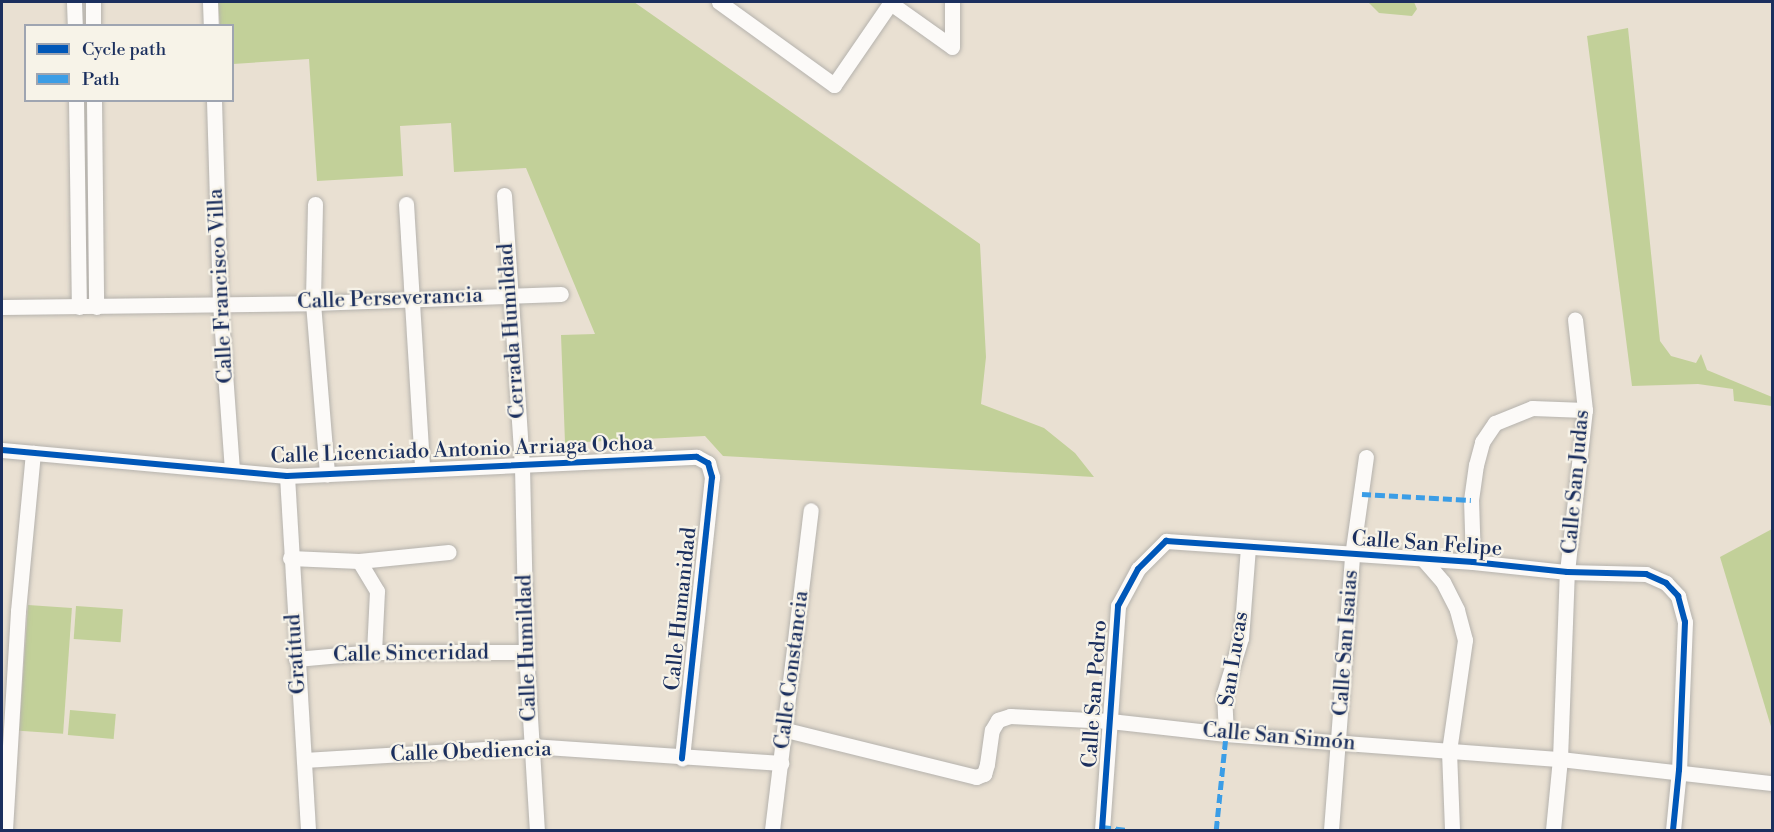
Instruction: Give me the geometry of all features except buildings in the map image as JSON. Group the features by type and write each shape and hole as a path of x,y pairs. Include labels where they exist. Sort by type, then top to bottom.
{"street":[{"path":"74,2 75,24"},
{"path":"93,2 93,24"},
{"path":"210,2 211,24"},
{"path":"719,2 834,85 890,2 952,46 952,2"},
{"path":"76,102 79,307"},
{"path":"94,102 96,307"},
{"name":"Calle Francisco Villa","path":"214,102 220,303 232,471"},
{"path":"76,138 94,138"},
{"name":"Cerrada Humildad","path":"504,195 508,295 522,466"},
{"path":"315,204 313,303 327,474"},
{"path":"406,204 422,468"},
{"name":"Calle Perseverancia","path":"2,307 313,303 561,294"},
{"name":"Calle San Judas","path":"1553,831 1560,759 1567,572 1585,410 1575,320"},
{"path":"1473,562 1471,500 1476,465 1482,442 1495,423 1532,408 1585,410"},
{"name":"Calle Licenciado Antonio Arriaga Ochoa","path":"2,450 287,476 697,457 708,463"},
{"path":"5,831 18,611 33,453"},
{"name":"Calle San Isaias","path":"1332,831 1352,556 1366,457"},
{"name":"Calle Humanidad","path":"682,758 712,477 708,463"},
{"name":"Calle Humildad","path":"522,466 526,652 537,831"},
{"name":"Gratitud","path":"287,476 290,558 308,831"},
{"name":"Calle Constancia","path":"772,831 811,510"},
{"name":"Calle San Felipe","path":"1166,541 1352,556 1473,562 1567,572 1646,574 1666,583 1678,596 1685,622 1679,770"},
{"name":"Calle San Pedro","path":"1102,831 1118,606 1138,569 1166,541"},
{"name":"San Lucas","path":"1226,734 1224,693 1241,638 1248,548"},
{"path":"290,558 360,561 449,552"},
{"path":"1423,559 1443,582 1457,610 1465,640 1449,751 1452,831"},
{"path":"360,561 377,591 374,652"},
{"name":"Calle Sinceridad","path":"296,658 374,652 526,652"},
{"name":"Calle San Simón","path":"786,730 976,777 984,774 992,730 998,720 1010,716 1110,721 1226,734 1560,759 1679,770 1772,783"},
{"name":"Calle Obediencia","path":"304,760 531,746 781,763"},
{"path":"1673,831 1679,770"}],"green space":[{"path":"218,2 634,2 980,244 986,357 981,404 1044,428 1075,453 1094,477 723,456 705,436 565,443 561,335 595,334 526,168 454,172 451,123 400,126 403,176 317,181 309,59 234,64 234,24 220,24"},
{"path":"1368,2 1414,2 1417,9 1412,16 1379,13"},
{"path":"1628,28 1660,341 1671,356 1696,363 1701,354 1707,370 1772,397 1772,406 1734,401 1733,389 1698,384 1632,386 1587,36"},
{"path":"1772,529 1772,730 1720,557"},
{"path":"28,605 72,608 63,734 19,731"},
{"path":"76,606 123,609 121,642 74,639"},
{"path":"70,710 116,714 114,739 68,735"}],"marked path":[{"path":"1362,494 1471,500"},
{"path":"1216,830 1226,734"},
{"path":"1102,827 1127,830"}],"cycle path":[{"path":"2,450 287,476 697,457 708,463 712,477 682,758"},
{"path":"1102,830 1118,606 1138,569 1166,541 1473,562 1567,572 1646,574 1666,583 1678,596 1685,622 1679,770 1673,830"}]}
